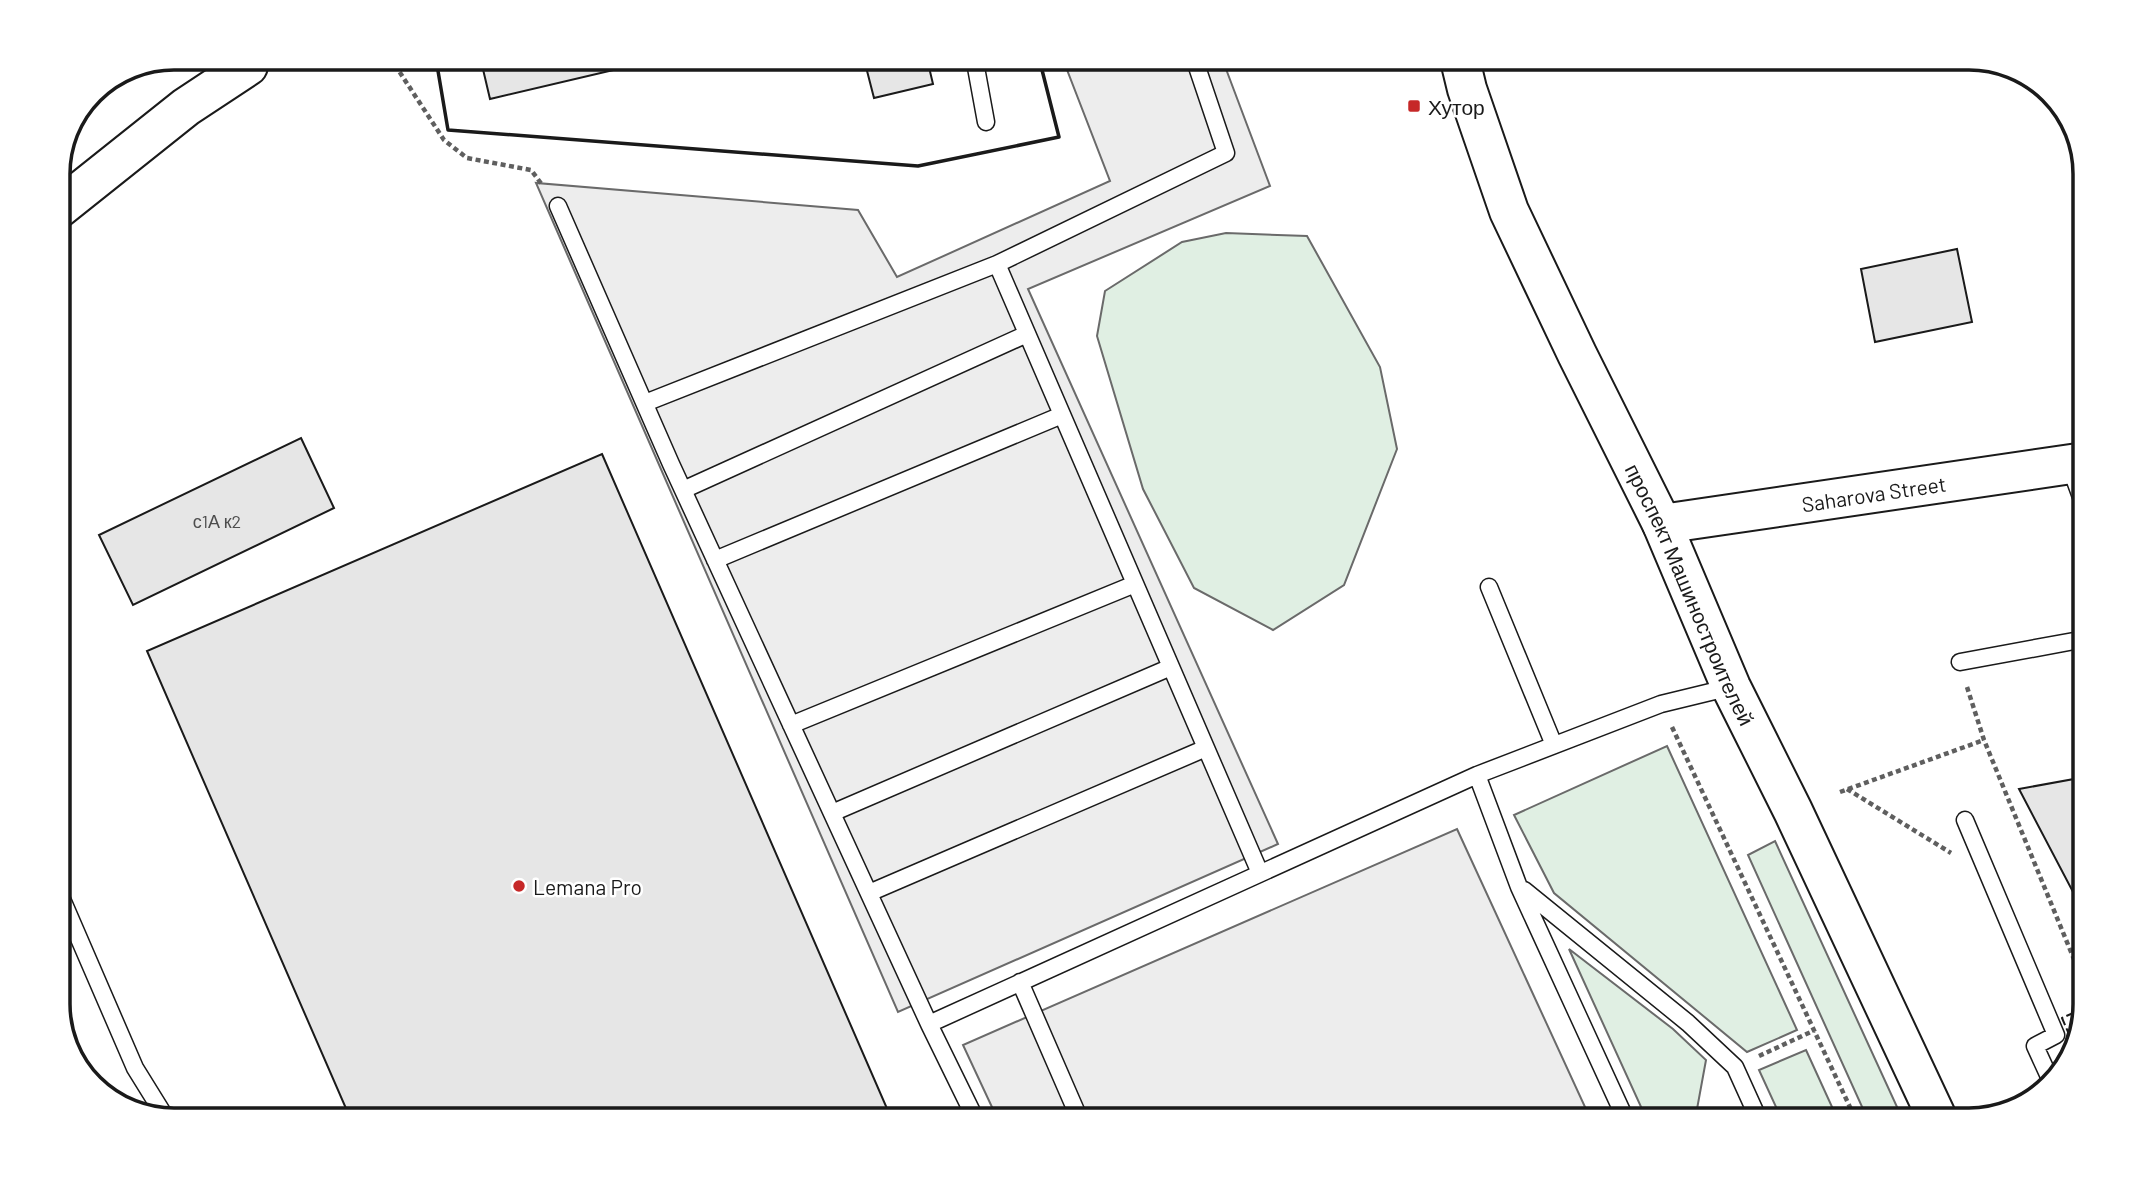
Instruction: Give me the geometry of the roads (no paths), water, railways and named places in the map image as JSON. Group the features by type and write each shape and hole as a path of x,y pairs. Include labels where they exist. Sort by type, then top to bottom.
{"street":[{"path":"70,199 186,107 242,70"},
{"name":"проспект Машиностроителей","path":"1462,70 1509,211 1662,524 1731,687 1799,824 1932,1108"},
{"name":"Saharova Street","path":"1662,524 2073,464"}],"lane":[{"path":"976,70 986,122"},
{"path":"645,403 998,264 1226,153 1198,70"},
{"path":"558,206 683,490 970,1108"},
{"path":"998,264 1260,873"},
{"path":"683,490 1027,334"},
{"path":"715,560 1062,415"},
{"path":"791,725 1135,584"},
{"path":"1489,587 1554,745"},
{"path":"1960,662 2073,641"},
{"path":"832,813 1171,667"},
{"path":"929,1024 1477,775 1661,704 1731,687"},
{"path":"869,894 1206,748"},
{"path":"1477,775 1519,887 1620,1108"},
{"path":"1965,820 2056,1035 2035,1046 2047,1073"},
{"path":"1519,887 1688,1023 1735,1067 1754,1108"},
{"path":"70,918 135,1068 159,1106"},
{"path":"1020,982 1075,1108"}],"place":[{"name":"Хутор","path":"1414,106"},
{"name":"Lemana Pro","path":"519,886"}]}
